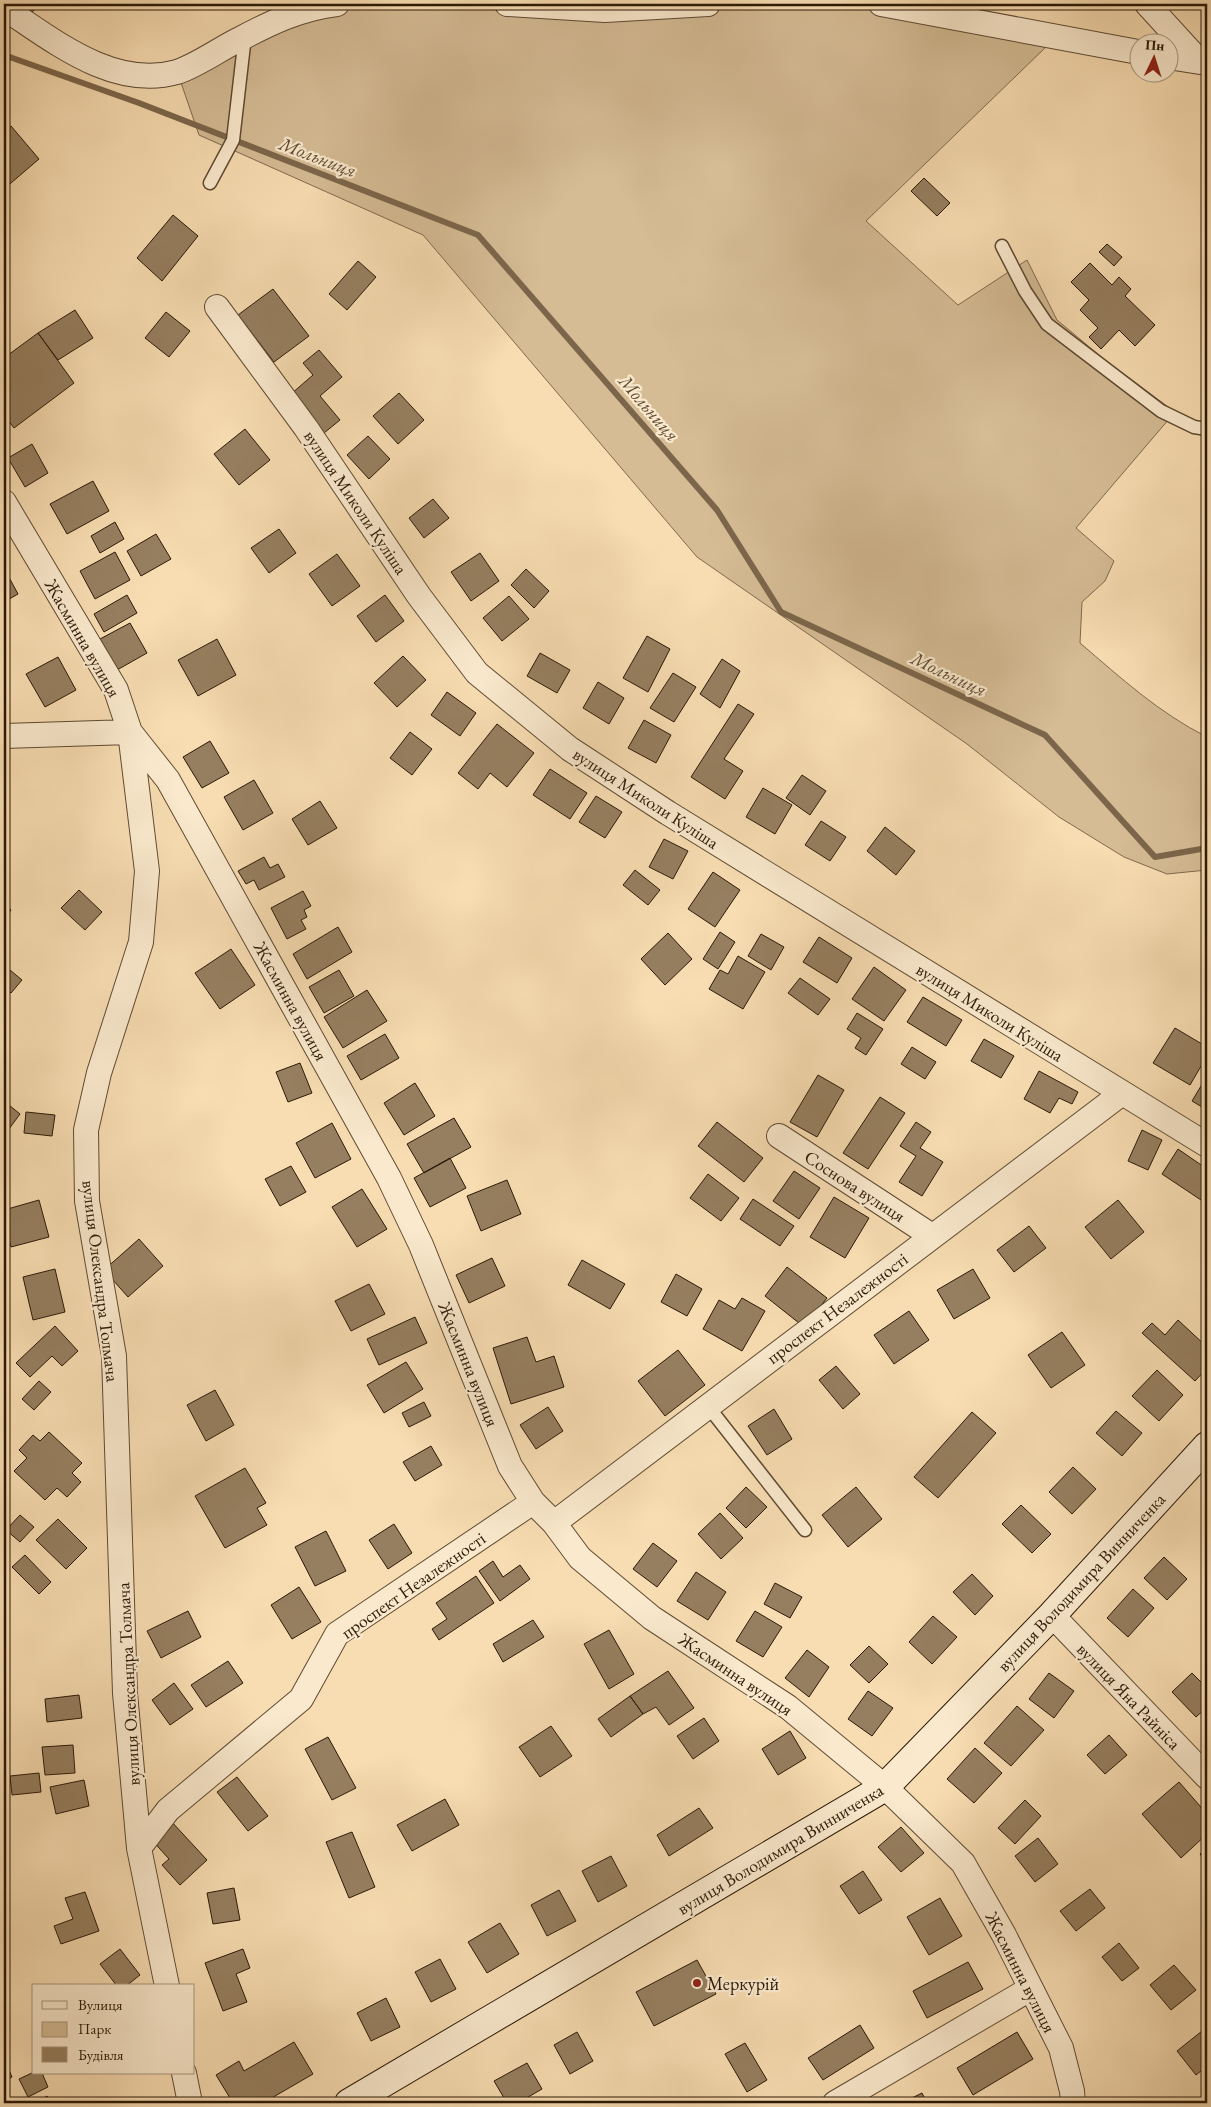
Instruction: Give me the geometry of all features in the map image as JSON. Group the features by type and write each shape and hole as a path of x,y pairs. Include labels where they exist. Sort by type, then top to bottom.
{"main road":[{"name":"вулиця Володимира Винниченка","path":"349,2103 885,1787 1052,1615 1207,1446"}],"street":[{"path":"4,8 56,42 89,60 122,73 153,74 177,72 273,22 312,7 337,4"},
{"path":"507,4 605,7 708,4"},
{"path":"881,4 1128,50"},
{"path":"1147,4 1203,59"},
{"path":"1178,58 1203,59"},
{"name":"вулиця Миколи Куліша","path":"217,307 306,428 419,596 477,673 570,749 668,813 1121,1094 1207,1145"},
{"name":"Жасминна вулиця","path":"4,502 116,690 130,732 168,780 389,1178 422,1245 510,1466 533,1502 554,1523 580,1558 652,1618 788,1706 885,1787 963,1863 1004,1935 1061,2048 1072,2091 1073,2103"},
{"path":"4,736 130,732"},
{"name":"вулиця Олександра Толмача","path":"130,732 147,871 140,942 99,1073 86,1130 86,1192 114,1356 125,1693 139,1848 167,1984"},
{"name":"проспект Незалежності","path":"554,1523 707,1405 1121,1094"},
{"name":"Соснова вулиця","path":"779,1136 932,1236"},
{"name":"проспект Незалежності","path":"139,1848 168,1810 301,1699 337,1634 533,1502"},
{"name":"вулиця Яна Райніса","path":"1052,1615 1207,1777"},
{"path":"836,2103 1030,1989"},
{"path":"184,2074 190,2103"}],"lane":[{"path":"210,183 233,140 245,36"},
{"path":"1002,246 1025,292 1047,324 1161,411 1194,427 1207,429"},
{"path":"707,1405 805,1530"}],"green space":[{"path":"334,4 515,4 604,9 856,7 1048,45 866,221 958,305 1027,260 1057,320 1105,360 1175,412 1076,528 1114,561 1105,581 1082,602 1080,643 1157,706 1189,728 1207,737 1207,870 1167,874 1124,857 1059,817 967,744 697,557 423,235 199,135 177,71"}],"building":[{"path":"24,4 41,4 32,12"},
{"path":"11,126 39,159 4,189 4,133"},
{"path":"924,178 950,203 937,216 911,191"},
{"path":"173,215 198,236 162,281 137,258"},
{"path":"1107,244 1122,257 1114,266 1099,252"},
{"path":"358,261 376,277 347,310 329,294"},
{"path":"1090,263 1112,285 1119,277 1131,289 1125,296 1155,325 1135,346 1119,330 1101,349 1089,337 1098,328 1080,310 1089,300 1071,282"},
{"path":"273,289 309,336 274,362 238,315"},
{"path":"75,310 93,338 58,360 38,333"},
{"path":"166,312 190,331 169,357 145,338"},
{"path":"38,333 74,383 14,428 4,415 4,358"},
{"path":"319,350 342,377 320,396 340,420 324,433 291,394 313,375 303,363"},
{"path":"399,393 424,420 398,444 373,416"},
{"path":"245,429 270,460 239,485 214,454"},
{"path":"368,436 390,459 369,479 347,455"},
{"path":"32,444 48,473 25,487 8,458"},
{"path":"93,481 109,511 67,534 50,504"},
{"path":"433,499 449,518 424,538 409,518"},
{"path":"115,522 124,539 100,553 91,536"},
{"path":"279,529 296,553 269,573 251,548"},
{"path":"156,534 171,559 141,576 127,551"},
{"path":"115,552 130,580 95,599 80,571"},
{"path":"480,553 499,581 471,601 451,572"},
{"path":"337,554 360,586 332,606 309,574"},
{"path":"526,569 549,591 534,608 511,585"},
{"path":"4,571 18,594 4,602"},
{"path":"127,595 137,613 104,632 94,614"},
{"path":"385,595 404,621 376,642 357,616"},
{"path":"509,596 529,619 502,641 483,618"},
{"path":"130,623 147,653 117,670 100,639"},
{"path":"647,636 670,649 648,692 623,678"},
{"path":"217,639 236,675 198,696 178,660"},
{"path":"540,653 570,670 557,693 527,676"},
{"path":"403,656 426,680 397,707 374,683"},
{"path":"58,657 76,690 45,707 26,674"},
{"path":"722,659 740,671 720,708 700,694"},
{"path":"673,673 696,687 674,722 650,708"},
{"path":"598,682 624,698 609,724 583,708"},
{"path":"447,692 476,713 460,736 431,715"},
{"path":"738,704 754,714 724,759 743,771 725,799 691,777"},
{"path":"644,720 671,735 656,763 628,748"},
{"path":"497,724 534,753 507,787 490,773 478,789 458,773"},
{"path":"410,732 432,749 412,775 390,758"},
{"path":"210,741 229,773 202,788 183,757"},
{"path":"550,769 587,793 570,819 533,795"},
{"path":"802,775 826,791 810,815 786,798"},
{"path":"254,780 273,813 243,830 224,797"},
{"path":"763,788 792,805 775,834 746,817"},
{"path":"596,796 622,812 605,838 579,822"},
{"path":"320,801 337,828 308,845 292,819"},
{"path":"821,821 846,837 830,861 805,845"},
{"path":"885,827 915,851 896,875 867,851"},
{"path":"664,839 688,851 673,879 649,867"},
{"path":"264,857 270,868 278,864 285,877 259,890 254,880 246,884 238,871"},
{"path":"635,870 660,890 648,905 623,885"},
{"path":"713,872 740,890 715,927 688,909"},
{"path":"79,890 102,912 85,930 61,908"},
{"path":"303,891 311,906 304,910 307,917 301,920 306,929 287,939 271,908"},
{"path":"4,903 11,910 4,919"},
{"path":"338,927 352,952 307,979 293,954"},
{"path":"720,932 735,942 718,969 703,959"},
{"path":"668,933 692,959 665,985 641,959"},
{"path":"761,934 784,947 771,970 748,956"},
{"path":"819,937 852,958 837,983 803,962"},
{"path":"231,949 255,985 220,1009 195,973"},
{"path":"738,956 765,972 743,1009 709,989 720,970 728,974"},
{"path":"4,965 22,980 11,993 4,987"},
{"path":"874,967 906,990 884,1021 852,999"},
{"path":"339,970 354,996 324,1013 309,987"},
{"path":"800,978 830,999 818,1015 788,993"},
{"path":"367,990 387,1021 343,1048 324,1017"},
{"path":"923,997 962,1020 946,1046 907,1022"},
{"path":"857,1013 883,1029 866,1055 855,1048 861,1038 847,1029"},
{"path":"1175,1028 1207,1047 1207,1056 1190,1085 1153,1063"},
{"path":"385,1034 399,1058 361,1080 347,1056"},
{"path":"984,1039 1014,1056 1001,1078 971,1061"},
{"path":"912,1047 936,1062 925,1079 901,1064"},
{"path":"300,1063 312,1093 288,1102 276,1072"},
{"path":"1039,1071 1078,1092 1072,1104 1059,1098 1050,1113 1024,1099"},
{"path":"818,1075 844,1090 817,1137 790,1122"},
{"path":"1207,1076 1207,1110 1192,1101"},
{"path":"415,1083 435,1116 404,1135 384,1103"},
{"path":"880,1097 905,1113 868,1169 843,1153"},
{"path":"4,1101 20,1114 6,1133 4,1131"},
{"path":"26,1112 55,1115 52,1136 24,1133"},
{"path":"454,1118 471,1147 424,1173 407,1144"},
{"path":"717,1122 763,1158 744,1182 698,1146"},
{"path":"916,1122 931,1132 920,1148 943,1162 922,1196 899,1182 916,1156 900,1146"},
{"path":"332,1123 351,1159 315,1178 296,1143"},
{"path":"1142,1130 1162,1140 1148,1170 1128,1161"},
{"path":"1178,1149 1207,1169 1207,1204 1162,1174"},
{"path":"450,1158 466,1188 430,1207 414,1178"},
{"path":"291,1166 306,1192 280,1206 265,1179"},
{"path":"794,1171 820,1188 799,1219 773,1201"},
{"path":"708,1174 739,1198 721,1221 690,1198"},
{"path":"507,1180 521,1214 481,1231 467,1196"},
{"path":"362,1189 387,1229 357,1247 332,1207"},
{"path":"834,1197 869,1218 845,1258 810,1237"},
{"path":"753,1199 794,1226 780,1246 740,1219"},
{"path":"39,1200 49,1237 11,1247 4,1220 4,1210"},
{"path":"1118,1200 1144,1232 1111,1259 1085,1227"},
{"path":"1029,1226 1046,1248 1014,1272 997,1250"},
{"path":"139,1239 163,1266 128,1297 104,1270"},
{"path":"492,1258 505,1286 469,1303 456,1275"},
{"path":"582,1260 625,1284 610,1309 568,1285"},
{"path":"787,1267 827,1298 804,1327 765,1296"},
{"path":"55,1269 65,1312 33,1320 23,1277"},
{"path":"973,1269 990,1298 954,1319 937,1290"},
{"path":"676,1274 702,1289 687,1316 661,1302"},
{"path":"369,1284 385,1314 351,1331 335,1301"},
{"path":"742,1298 765,1311 742,1351 703,1329 719,1300 735,1309"},
{"path":"909,1311 929,1340 894,1364 874,1335"},
{"path":"415,1317 427,1343 379,1365 367,1339"},
{"path":"1178,1320 1207,1347 1207,1368 1195,1381 1142,1333 1152,1323 1165,1335"},
{"path":"55,1326 78,1351 62,1366 52,1356 30,1377 16,1363"},
{"path":"1062,1332 1085,1365 1051,1388 1028,1355"},
{"path":"527,1337 536,1362 554,1356 564,1387 511,1404 493,1348"},
{"path":"678,1350 705,1385 665,1416 638,1381"},
{"path":"406,1362 423,1389 384,1413 367,1385"},
{"path":"836,1366 860,1394 843,1409 819,1380"},
{"path":"1157,1370 1183,1395 1159,1421 1132,1396"},
{"path":"39,1381 51,1392 34,1410 22,1399"},
{"path":"215,1390 234,1425 206,1441 187,1405"},
{"path":"424,1402 431,1416 409,1427 402,1413"},
{"path":"548,1407 563,1431 536,1449 520,1425"},
{"path":"774,1409 792,1439 767,1455 748,1426"},
{"path":"1116,1411 1142,1433 1122,1456 1096,1433"},
{"path":"972,1412 996,1433 938,1498 914,1477"},
{"path":"49,1432 82,1463 72,1473 81,1482 67,1497 57,1488 45,1500 14,1471 27,1458 19,1450 33,1435 40,1441"},
{"path":"431,1446 442,1465 415,1481 403,1462"},
{"path":"1073,1467 1096,1489 1072,1514 1049,1492"},
{"path":"245,1468 266,1503 257,1508 267,1525 225,1548 195,1496"},
{"path":"746,1487 767,1507 746,1528 726,1508"},
{"path":"856,1487 882,1519 848,1547 822,1515"},
{"path":"1021,1505 1051,1534 1032,1553 1002,1524"},
{"path":"720,1513 743,1538 721,1559 698,1534"},
{"path":"20,1515 34,1527 20,1542 6,1530"},
{"path":"58,1519 87,1548 66,1569 36,1540"},
{"path":"394,1524 412,1553 388,1569 369,1540"},
{"path":"326,1531 346,1571 315,1586 295,1547"},
{"path":"653,1543 677,1561 657,1587 633,1569"},
{"path":"25,1555 51,1582 39,1594 12,1567"},
{"path":"1164,1557 1187,1579 1167,1600 1144,1578"},
{"path":"493,1561 503,1577 520,1565 530,1579 500,1601 479,1571"},
{"path":"696,1572 726,1592 708,1620 677,1601"},
{"path":"972,1574 993,1596 975,1615 953,1592"},
{"path":"476,1576 494,1603 439,1640 432,1629 447,1619 436,1603"},
{"path":"775,1583 802,1597 790,1618 764,1604"},
{"path":"299,1587 321,1622 292,1639 271,1605"},
{"path":"1133,1589 1154,1608 1128,1637 1107,1618"},
{"path":"188,1611 201,1637 161,1658 147,1631"},
{"path":"755,1611 782,1627 763,1657 736,1641"},
{"path":"933,1616 957,1637 932,1664 909,1642"},
{"path":"533,1620 544,1637 503,1662 493,1644"},
{"path":"609,1630 634,1674 609,1689 584,1644"},
{"path":"869,1646 888,1664 869,1683 850,1665"},
{"path":"807,1650 829,1667 809,1697 785,1678"},
{"path":"228,1661 243,1683 206,1707 191,1685"},
{"path":"668,1671 694,1708 669,1725 656,1707 643,1714 630,1696"},
{"path":"1049,1673 1074,1691 1054,1718 1029,1699"},
{"path":"1192,1673 1207,1688 1207,1707 1196,1717 1172,1692"},
{"path":"174,1683 193,1709 170,1725 152,1700"},
{"path":"868,1691 893,1708 872,1736 848,1719"},
{"path":"79,1695 82,1718 47,1722 45,1699"},
{"path":"630,1696 643,1714 611,1737 598,1719"},
{"path":"1017,1706 1044,1730 1011,1766 984,1743"},
{"path":"704,1718 719,1741 693,1759 677,1736"},
{"path":"551,1726 572,1756 540,1777 519,1747"},
{"path":"790,1731 806,1758 778,1775 762,1749"},
{"path":"1109,1735 1127,1755 1105,1774 1087,1755"},
{"path":"328,1737 356,1788 332,1800 305,1749"},
{"path":"73,1745 75,1773 45,1775 42,1747"},
{"path":"975,1748 1002,1773 974,1803 947,1779"},
{"path":"39,1773 41,1792 12,1795 10,1776"},
{"path":"237,1777 268,1816 248,1831 217,1792"},
{"path":"84,1780 89,1806 56,1814 50,1787"},
{"path":"1179,1782 1207,1814 1207,1834 1181,1858 1142,1814"},
{"path":"445,1799 459,1825 412,1851 397,1825"},
{"path":"1025,1800 1041,1816 1015,1844 998,1828"},
{"path":"699,1808 713,1828 669,1856 657,1835"},
{"path":"170,1820 207,1860 180,1885 162,1865 169,1859 150,1838"},
{"path":"901,1827 924,1853 901,1872 878,1847"},
{"path":"352,1832 375,1887 349,1898 326,1842"},
{"path":"1038,1838 1058,1864 1035,1882 1015,1856"},
{"path":"1207,1847 1207,1863 1200,1854"},
{"path":"611,1856 627,1886 598,1902 582,1871"},
{"path":"863,1871 882,1900 859,1914 840,1886"},
{"path":"234,1888 240,1920 213,1924 207,1893"},
{"path":"1090,1889 1105,1908 1076,1931 1060,1911"},
{"path":"559,1890 576,1921 547,1936 531,1905"},
{"path":"85,1892 99,1931 61,1944 54,1926 73,1919 65,1898"},
{"path":"940,1898 962,1936 929,1955 907,1917"},
{"path":"500,1923 519,1954 487,1973 468,1942"},
{"path":"1119,1943 1139,1968 1122,1981 1102,1957"},
{"path":"120,1949 140,1975 129,1984 115,1984 100,1964"},
{"path":"243,1949 250,1968 236,1974 247,2002 223,2011 205,1963"},
{"path":"440,1959 456,1989 431,2002 415,1972"},
{"path":"697,1960 716,1994 654,2026 636,1992"},
{"path":"968,1962 983,1989 927,2018 913,1991"},
{"path":"1174,1965 1196,1990 1171,2010 1150,1985"},
{"path":"386,1998 400,2027 371,2041 357,2013"},
{"path":"860,2025 874,2048 823,2080 808,2058"},
{"path":"1207,2027 1207,2066 1196,2075 1177,2051"},
{"path":"577,2032 593,2061 570,2074 554,2045"},
{"path":"1017,2032 1033,2059 973,2095 957,2068"},
{"path":"294,2042 313,2074 263,2103 233,2103 216,2075 239,2061 244,2071"},
{"path":"745,2043 767,2080 747,2092 725,2054"},
{"path":"4,2059 12,2077 4,2081"},
{"path":"527,2063 542,2089 518,2103 507,2103 494,2081"},
{"path":"32,2073 42,2074 48,2087 28,2097 19,2079"},
{"path":"922,2093 927,2103 902,2103"},
{"path":"47,2096 52,2103 36,2103"}],"waterway":[{"name":"Мольниця","path":"4,55 139,103 478,235 717,510 781,612 1045,735 1155,857 1207,848"}],"place":[{"name":"Меркурій","path":"697,1983"}]}
